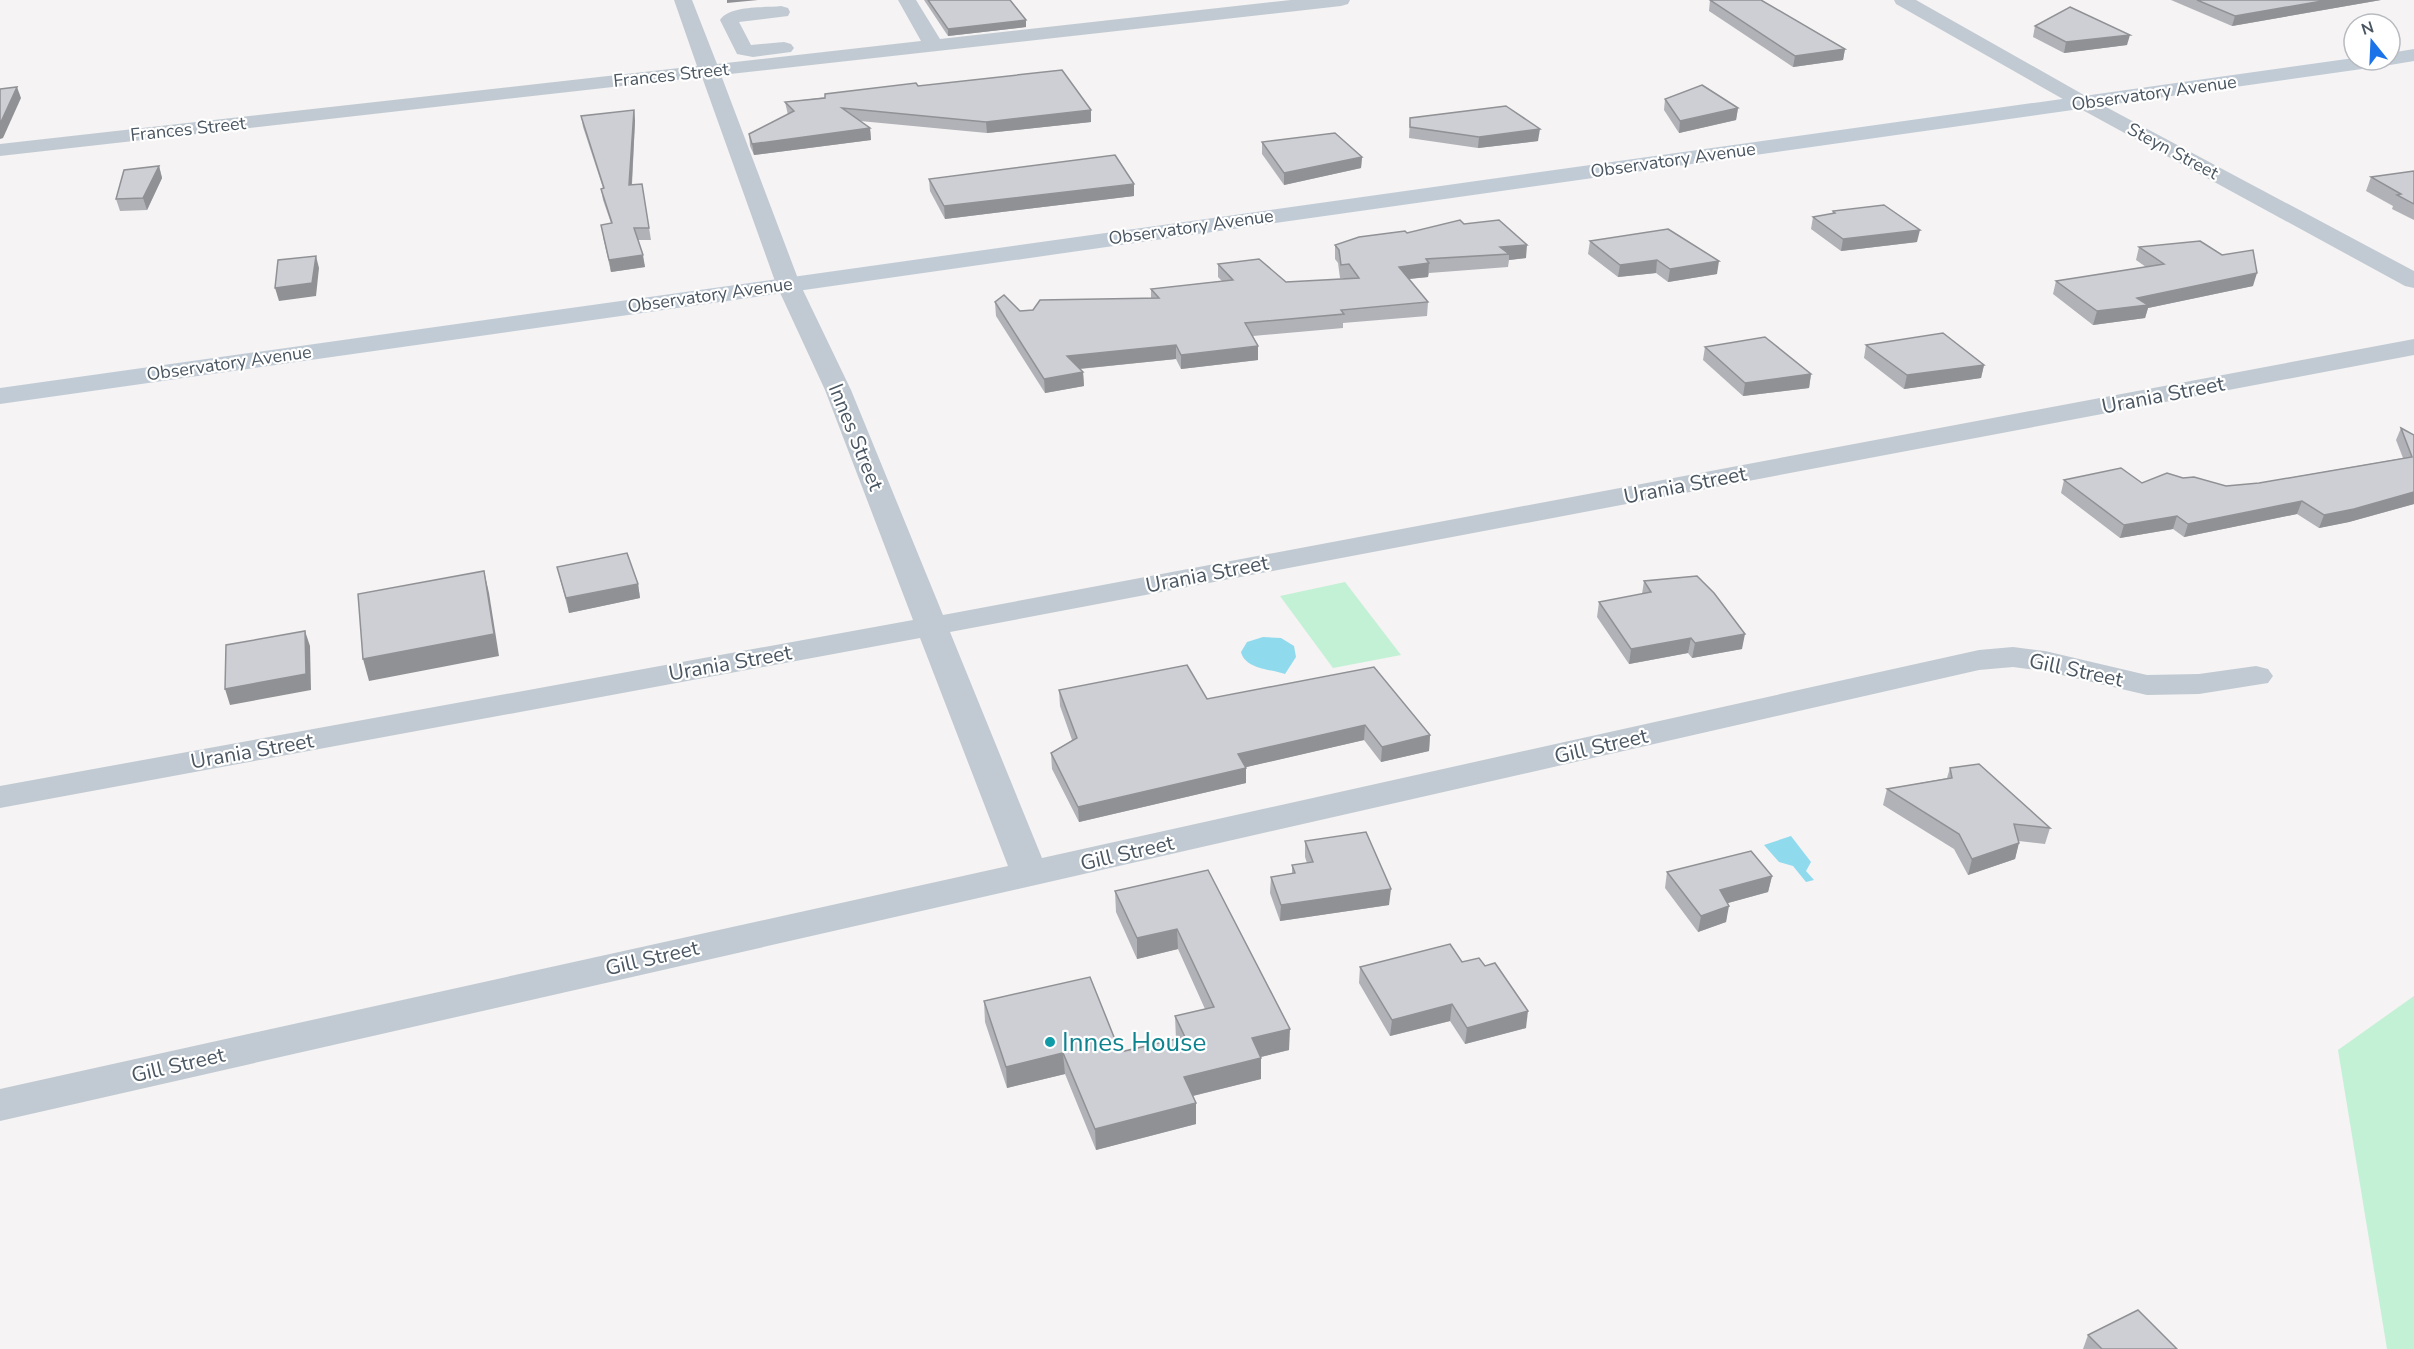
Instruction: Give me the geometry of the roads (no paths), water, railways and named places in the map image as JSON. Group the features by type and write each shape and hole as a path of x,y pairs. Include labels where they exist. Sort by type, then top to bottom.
{"main road":[{"name":"Observatory Avenue","path":"0,396 2342,66"}],"street":[{"name":"Innes Street","path":"682,0 788,284 838,390 1030,874"},
{"path":"781,12 730,18 744,50 930,39 907,0"},
{"name":"Frances Street","path":"0,150 708,71 930,39 1341,0"},
{"name":"Steyn Street","path":"1903,0 2084,103 2414,280"},
{"name":"Urania Street","path":"0,797 933,626 2414,347"},
{"name":"Gill Street","path":"0,1105 1978,660 2013,657 2045,661 2147,685 2199,684 2256,675"}],"water":[{"path":"1263,637 1281,638 1294,646 1296,657 1285,674 1253,665 1243,658 1241,652 1247,642"},
{"path":"1791,836 1811,862 1806,871 1814,880 1806,882 1793,866 1779,862 1764,845"}],"place":[{"name":"Innes House","path":"1050,1042"}]}
